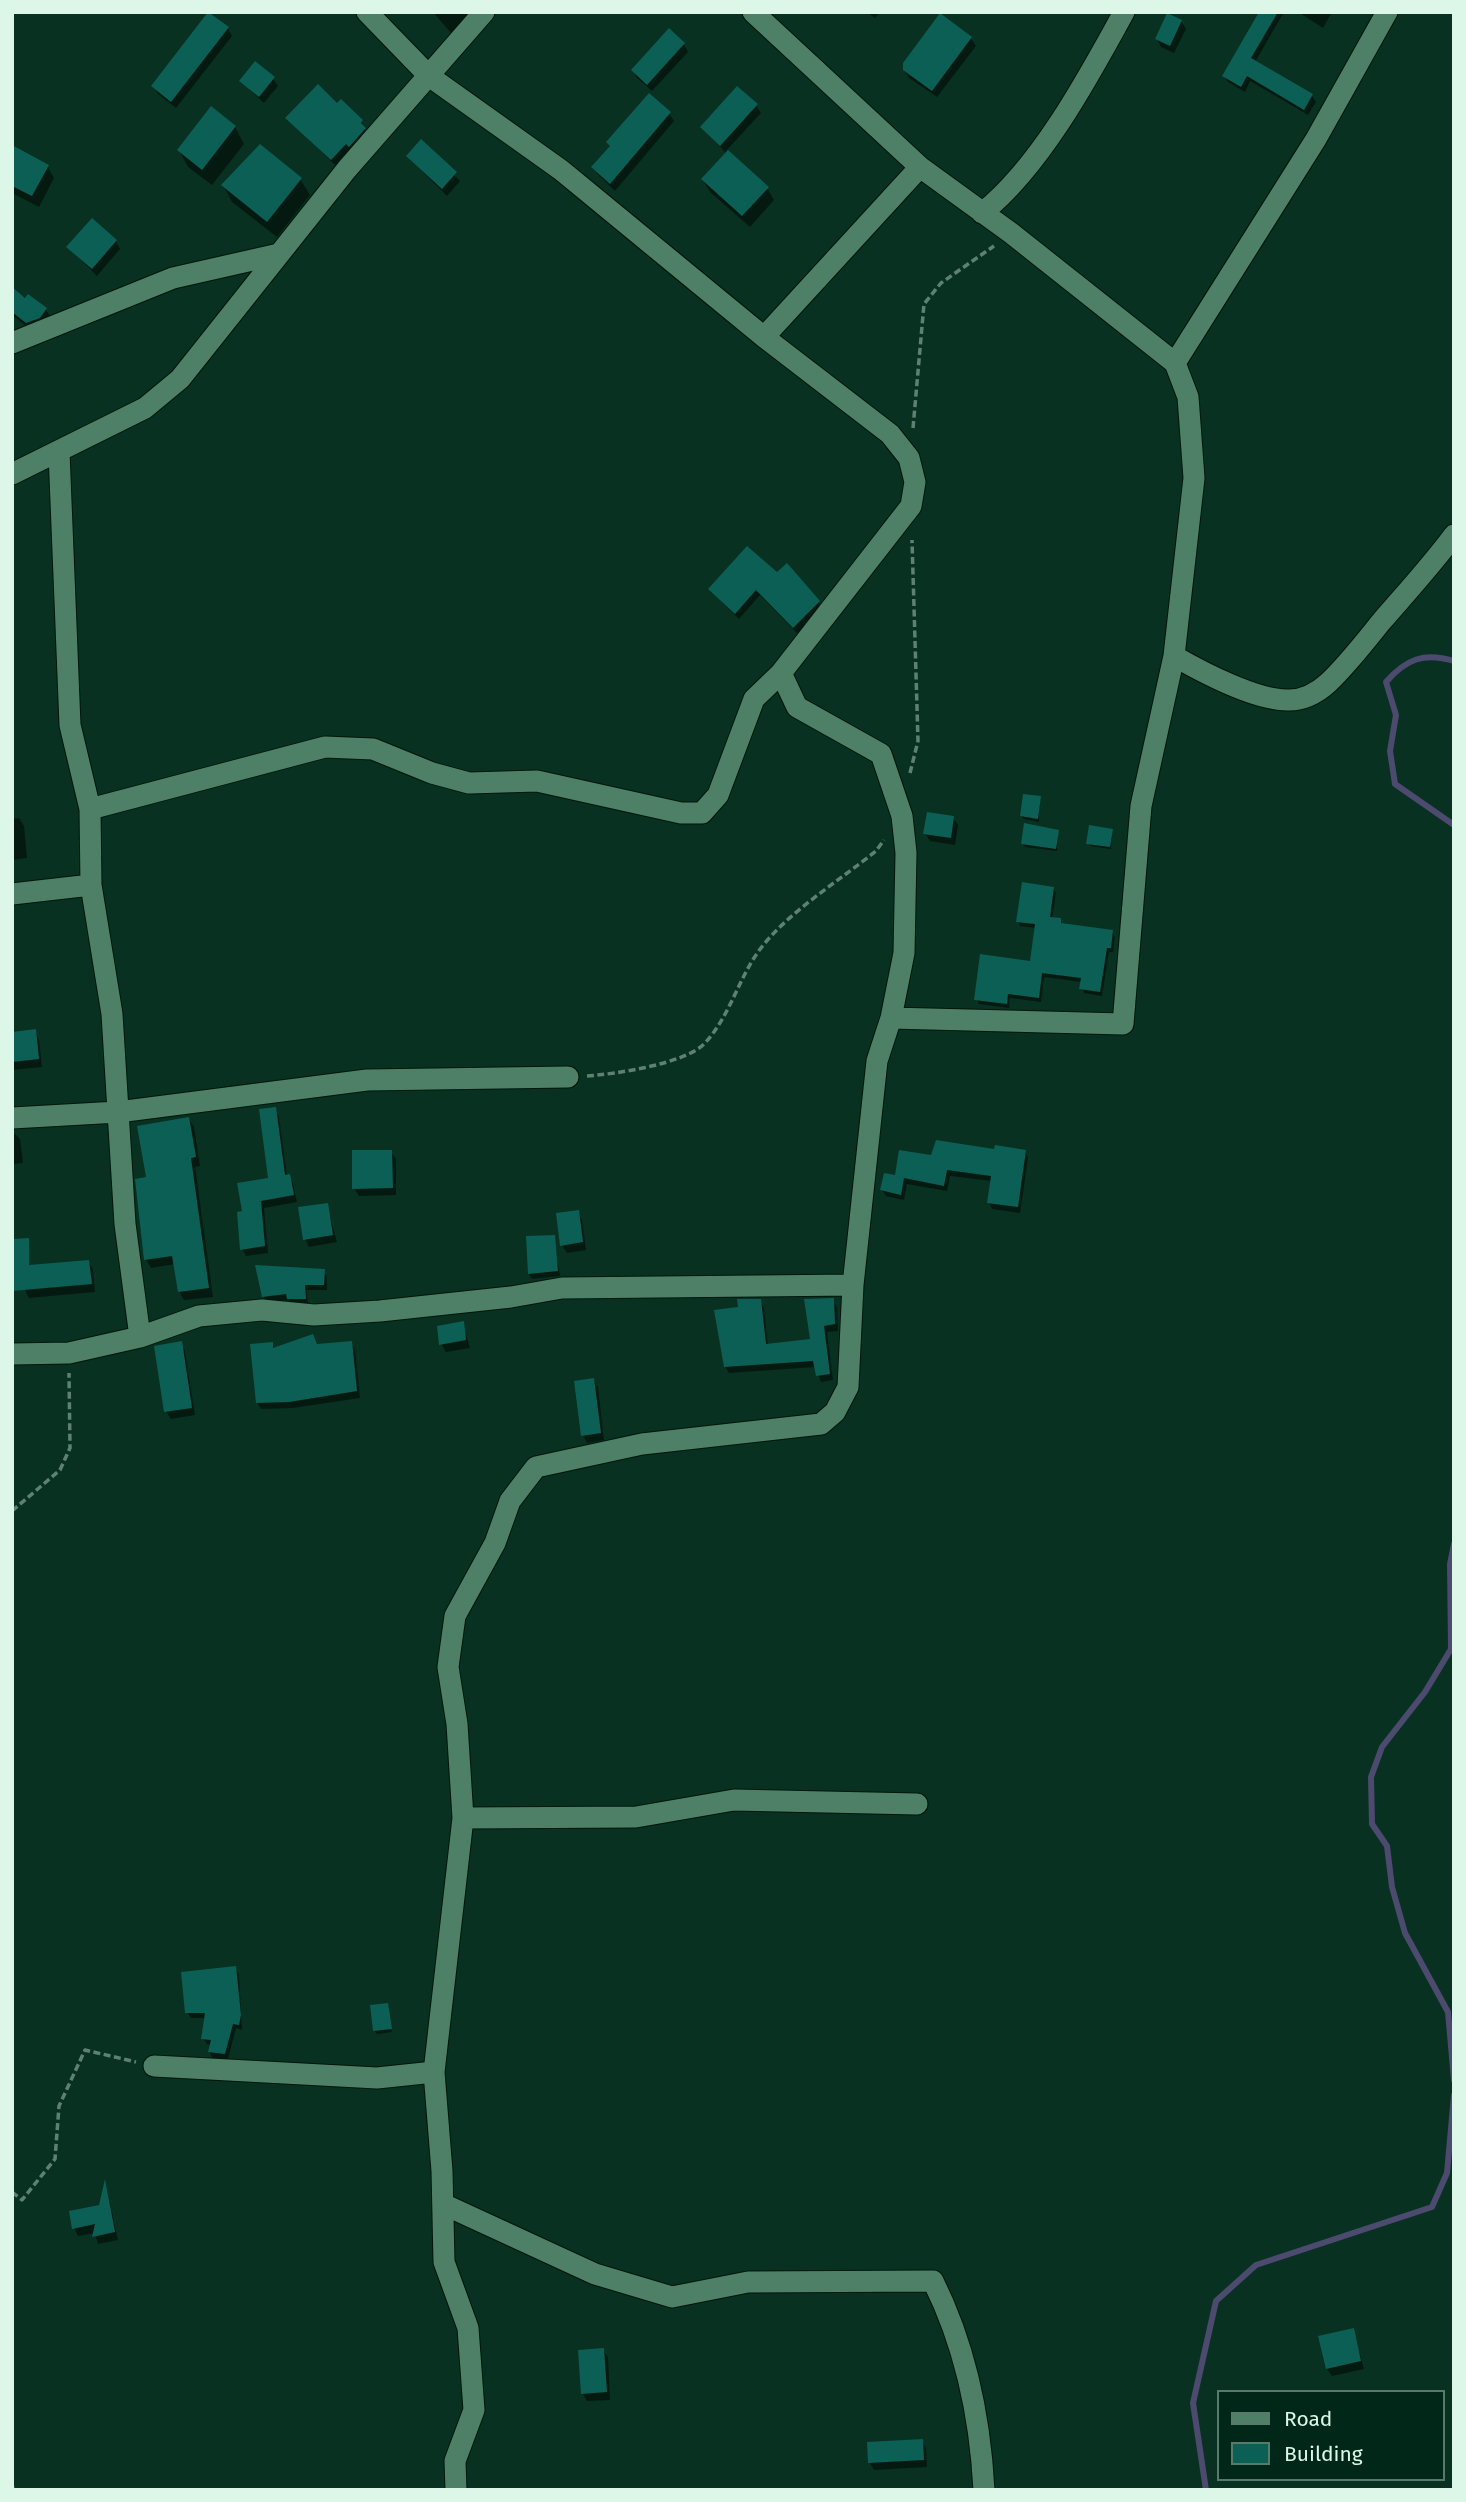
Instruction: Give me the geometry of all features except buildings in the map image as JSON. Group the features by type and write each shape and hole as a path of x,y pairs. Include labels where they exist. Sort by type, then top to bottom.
{"street":[{"path":"90,809 325,747 373,749 432,773 469,783 537,781 681,813 702,813 718,795 754,699 781,673 911,506 915,482 909,458 890,434 765,337 561,170 429,76 367,12"},
{"path":"12,474 145,408 180,379 228,323 279,254 484,12"},
{"path":"753,12 920,167 1012,233 1175,363 1188,397 1194,478 1174,656 1141,806 1123,1024 891,1018"},
{"path":"982,213 1010,191 1036,155 1124,12"},
{"path":"1175,363 1316,139 1387,12"},
{"path":"765,337 920,167"},
{"path":"12,343 173,278 279,254"},
{"path":"59,452 70,724 90,809 90,885 112,1014 125,1224 140,1336"},
{"path":"1174,656 1211,677 1269,697 1288,701 1308,697 1327,684 1362,646 1424,575 1454,535"},
{"path":"456,2490 455,2461 474,2410 468,2328 444,2262 434,2072 463,1818 457,1724 448,1667 455,1616 495,1543 510,1501 536,1467 642,1444 821,1424 835,1412 848,1388 853,1285 877,1061 891,1018 904,953 906,853 902,816 881,754 797,707 781,673"},
{"path":"12,894 90,885"},
{"path":"12,1118 118,1112 367,1080 568,1077"},
{"path":"12,1354 69,1353 140,1336 199,1316 262,1310 314,1315 380,1311 511,1297 562,1288 853,1285"},
{"path":"463,1818 636,1817 734,1800 917,1804"},
{"path":"154,2066 377,2078 434,2072"},
{"path":"443,2204 594,2274 672,2297 748,2281 933,2281 952,2319 980,2428 984,2490"}],"path":[{"path":"909,458 924,304 941,283 1012,233"},
{"path":"568,1077 616,1074 678,1058 703,1045 723,1017 759,951 789,921 876,851 902,816 918,741 911,506"},
{"path":"12,1511 60,1470 70,1448 69,1353"},
{"path":"12,2192 22,2200 55,2159 59,2105 85,2050 154,2066"}],"waterway":[{"path":"1454,661 1434,657 1416,660 1401,668 1386,682 1396,715 1390,751 1395,784 1454,825"},
{"path":"1454,1544 1450,1564 1451,1649 1425,1692 1382,1747 1371,1777 1372,1824 1387,1846 1392,1887 1405,1933 1448,2012 1454,2080"},
{"path":"1206,2490 1193,2403 1216,2301 1256,2265 1432,2207 1447,2173 1454,2095"}]}
